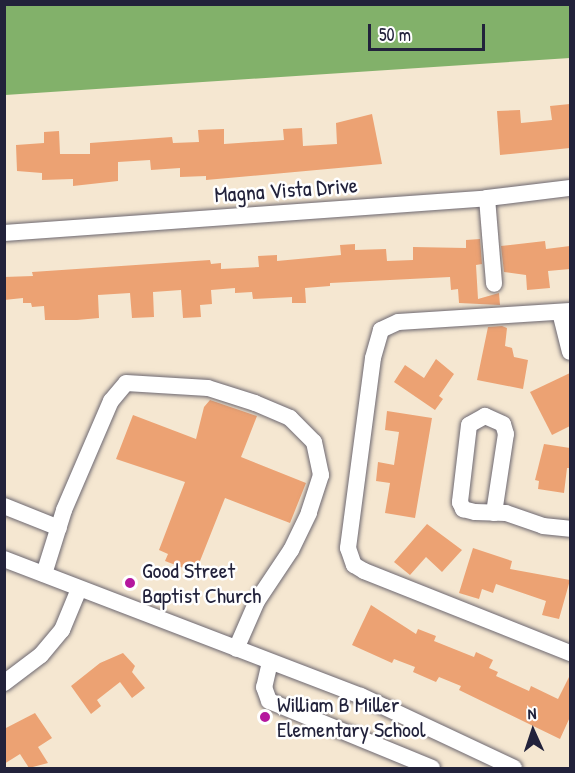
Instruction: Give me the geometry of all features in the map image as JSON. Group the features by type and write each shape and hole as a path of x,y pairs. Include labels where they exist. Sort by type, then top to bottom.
{"street":[{"name":"Magna Vista Drive","path":"4,233 487,198 570,188"},
{"path":"487,198 494,284"},
{"path":"570,352 565,312 398,322 381,330 373,358 348,548 354,565 364,571 570,653"},
{"path":"44,574 59,528 111,401 126,383 208,388 290,418 314,442 321,475 309,513 291,550 257,601 236,649"},
{"path":"494,513 506,434 503,424 486,416 469,425 460,502 463,509 494,513 543,526 570,529"},
{"path":"4,506 59,528"},
{"path":"4,559 361,696 514,768"},
{"path":"4,683 42,655 62,630 80,589"},
{"path":"270,662 264,687 269,700 432,768"}],"green space":[{"path":"5,4 570,5 570,58 5,95"}],"building":[{"path":"570,104 570,148 500,155 497,111 520,110 521,123 552,120 550,106"},
{"path":"372,114 382,164 206,180 206,176 180,177 180,168 151,170 150,160 118,162 118,181 73,186 73,179 42,180 42,173 17,171 16,145 44,143 44,132 59,131 60,154 90,154 90,143 172,137 173,143 199,142 198,130 224,129 224,144 284,140 283,129 302,128 303,146 337,144 336,123"},
{"path":"480,239 482,264 476,265 478,299 499,293 500,305 459,303 458,289 451,290 450,277 330,283 330,286 305,288 306,303 292,303 292,297 253,299 252,292 235,293 235,288 211,290 212,304 200,305 201,317 183,318 181,290 153,292 154,317 132,318 130,293 98,295 99,318 77,320 45,320 44,306 32,307 31,303 23,303 23,298 4,300 4,277 33,276 32,272 210,260 211,264 221,263 221,269 259,267 258,256 277,255 277,261 341,255 340,245 355,244 355,250 386,249 387,261 413,260 413,247 466,248 466,240"},
{"path":"545,241 546,249 570,246 570,269 548,271 550,288 527,290 526,275 504,272 501,246"},
{"path":"488,327 507,328 505,346 512,348 514,357 528,360 523,389 477,380"},
{"path":"436,359 454,374 439,396 443,399 435,410 394,382 405,365 424,378"},
{"path":"570,373 570,426 552,435 530,392"},
{"path":"210,400 257,416 241,457 306,483 290,523 225,498 198,566 189,562 186,569 165,561 168,554 159,550 185,482 116,459 133,415 196,439 204,407"},
{"path":"387,411 432,418 415,518 385,513 390,483 376,481 378,462 394,465 399,432 385,430"},
{"path":"544,444 570,448 570,468 567,468 564,493 538,489 539,481 535,480"},
{"path":"427,524 462,550 442,572 426,557 410,575 394,562"},
{"path":"473,548 512,561 510,569 570,580 559,619 542,615 546,601 496,584 493,593 482,589 479,599 459,593"},
{"path":"371,605 416,634 418,629 436,636 434,641 474,657 476,652 493,660 489,668 498,672 496,676 529,691 531,686 558,699 570,675 570,717 560,739 459,690 461,686 439,677 436,682 413,672 415,667 394,659 392,663 352,645"},
{"path":"123,653 135,666 132,672 145,688 132,698 120,682 97,700 101,706 91,714 71,686 100,663"},
{"path":"35,713 52,738 38,747 48,763 29,768 20,754 4,764 4,729"}],"place":[{"name":"Good Street Baptist Church","path":"130,583"},
{"name":"William B Miller Elementary School","path":"265,717"}]}
